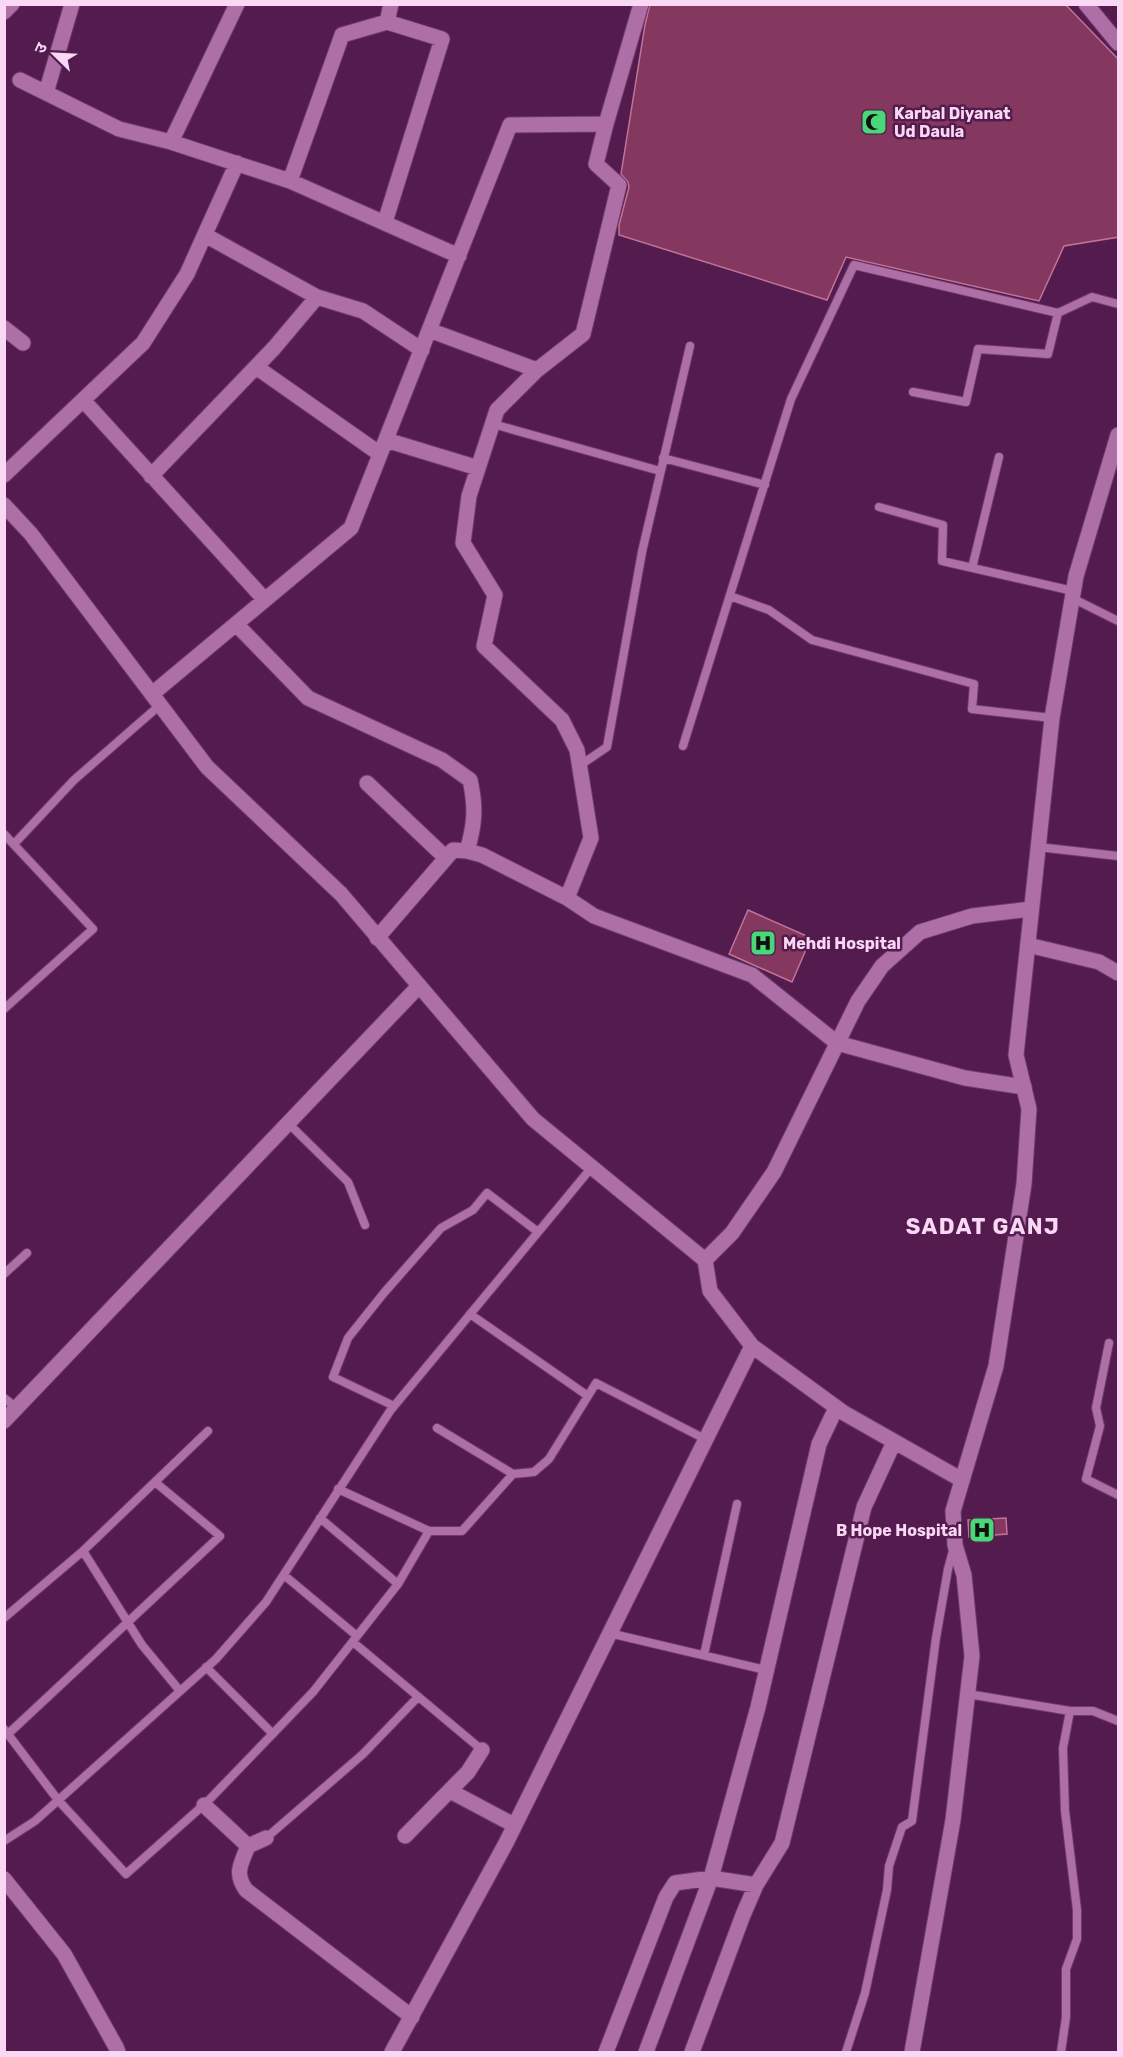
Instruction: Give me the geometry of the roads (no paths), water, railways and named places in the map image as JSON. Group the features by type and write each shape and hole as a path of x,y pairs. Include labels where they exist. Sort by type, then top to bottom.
{"street":[{"path":"4,12 12,4"},
{"path":"46,93 72,4"},
{"path":"171,142 237,4"},
{"path":"387,22 391,4"},
{"path":"567,898 591,838 577,750 562,720 484,646 495,595 463,543 469,496 497,410 537,370 583,334 619,185 596,164 641,4"},
{"path":"1086,4 1119,43"},
{"path":"290,181 342,35 387,22 442,39 386,222"},
{"path":"20,80 119,129 171,142 290,181 459,256"},
{"path":"156,700 236,624 351,528 510,125 606,124"},
{"path":"4,475 143,343 187,274 237,163"},
{"path":"205,235 317,297 363,311 422,350"},
{"path":"151,476 256,367 317,297"},
{"path":"4,328 23,343"},
{"path":"429,330 537,370"},
{"path":"256,367 383,447 478,468"},
{"path":"83,400 265,600"},
{"path":"912,2052 953,1820 972,1656 964,1575 955,1545 953,1511 998,1354 1024,1184 1029,1109 1016,1055 1052,718 1076,576 1119,435"},
{"path":"4,505 31,534 207,767 341,894 533,1119 705,1260 710,1290 752,1346 836,1408 962,1480"},
{"path":"236,624 308,698 442,760 470,780 475,803 473,829 467,850"},
{"path":"367,783 446,858"},
{"path":"377,938 453,850 467,850 482,855 567,898 594,916 752,975 837,1043 965,1078 1024,1087"},
{"path":"705,1260 732,1233 774,1173 858,1001 882,966 920,932 972,916 1031,909"},
{"path":"1028,945 1099,962 1119,973"},
{"path":"4,1421 419,986"},
{"path":"392,2052 514,1825 752,1346"},
{"path":"646,2052 711,1878 766,1670 819,1444 836,1408"},
{"path":"692,2052 743,1915 756,1885 782,1844 864,1507 894,1442"},
{"path":"405,1836 468,1772 482,1750"},
{"path":"450,1791 514,1825"},
{"path":"204,1805 248,1846"},
{"path":"266,1838 248,1846 240,1868 239,1880 246,1890 412,2017"},
{"path":"606,2052 670,1890 675,1883 711,1878 756,1885"},
{"path":"4,1879 64,1954 118,2052"}],"lane":[{"path":"683,746 791,399 854,266 1058,313 1092,297 1119,304"},
{"path":"913,392 966,402 978,349 1048,354 1058,313"},
{"path":"579,765 607,747 642,552 690,346"},
{"path":"493,424 660,471"},
{"path":"972,568 999,457"},
{"path":"663,458 765,485"},
{"path":"879,507 944,525 942,561 1073,595 1119,621"},
{"path":"730,596 769,610 812,640 974,684 972,709 1052,718"},
{"path":"14,844 74,780 156,700"},
{"path":"4,834 93,929 4,1010"},
{"path":"1038,847 1119,855"},
{"path":"288,1123 348,1182 365,1225"},
{"path":"4,1841 35,1821 180,1691 206,1667 266,1602 394,1406 592,1167"},
{"path":"394,1406 333,1377 348,1338 384,1294 441,1228 473,1210 487,1193 538,1232"},
{"path":"4,1274 27,1253"},
{"path":"470,1314 588,1396"},
{"path":"1109,1343 1096,1408 1100,1426 1086,1479 1119,1495"},
{"path":"437,1428 513,1474 534,1472 549,1459 596,1383 705,1439"},
{"path":"4,1398 16,1408"},
{"path":"4,1618 82,1551 208,1431"},
{"path":"338,1489 429,1531 462,1532 513,1474"},
{"path":"155,1482 220,1536 128,1623 6,1731 58,1800 126,1874 204,1805 313,1692 398,1584 429,1531"},
{"path":"704,1655 737,1504"},
{"path":"320,1518 398,1584"},
{"path":"846,2052 865,1993 887,1890 889,1866 902,1827 912,1821 936,1638 948,1569 955,1545"},
{"path":"82,1551 142,1646 180,1691"},
{"path":"284,1575 418,1697 482,1750"},
{"path":"609,1633 766,1670"},
{"path":"206,1667 273,1734"},
{"path":"968,1694 1070,1712 1093,1711 1119,1721"},
{"path":"266,1838 363,1754 418,1697"},
{"path":"1060,2052 1066,2017 1066,1969 1077,1939 1077,1910 1065,1801 1063,1748 1070,1712"}],"place":[{"name":"Karbal Diyanat Ud Daula","path":"874,122"},
{"name":"Mehdi Hospital","path":"763,943"},
{"name":"B Hope Hospital","path":"982,1530"}],"district":[{"name":"SADAT GANJ","path":"983,1226"}]}
